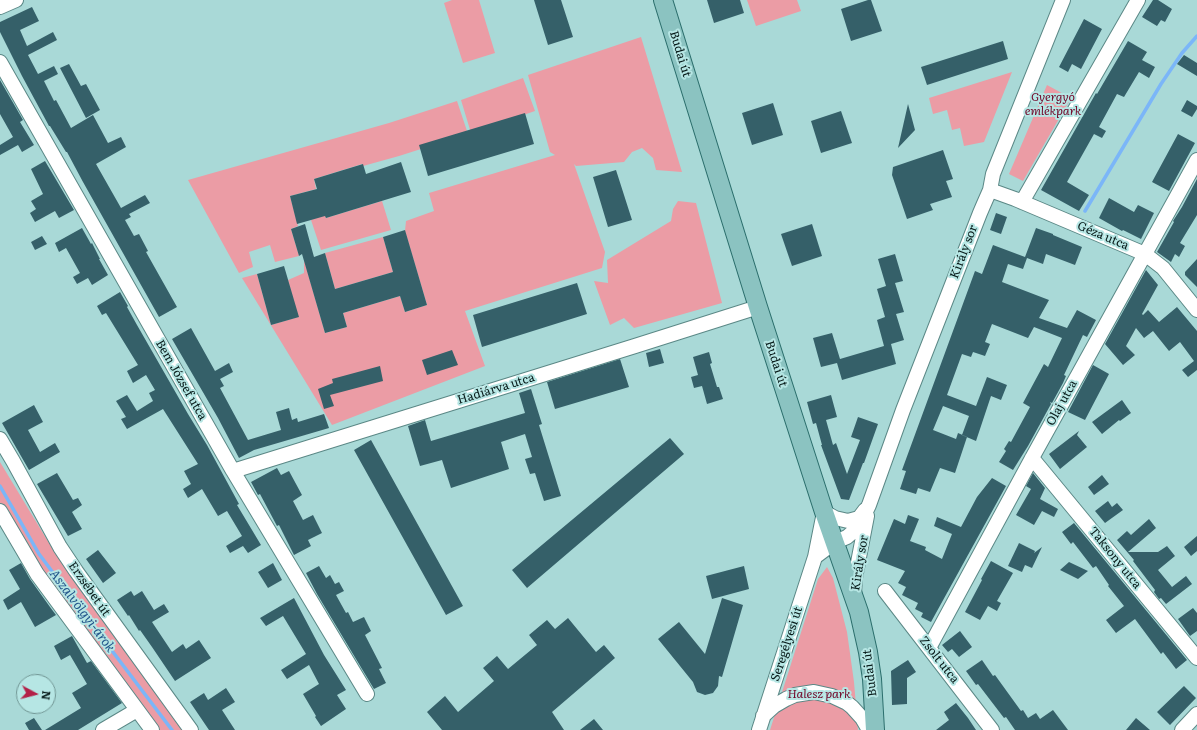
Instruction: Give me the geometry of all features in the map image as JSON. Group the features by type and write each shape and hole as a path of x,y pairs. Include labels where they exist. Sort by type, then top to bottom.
{"main road":[{"name":"Budai út","path":"664,0 758,306 824,512 854,596 868,652 872,679 875,730"}],"street":[{"path":"0,7 16,0"},
{"name":"Király sor","path":"835,542 847,537 855,530 860,524 869,505 903,410 990,190 993,174 998,160 1063,0"},
{"path":"1022,202 1138,0"},
{"name":"Bem József utca","path":"0,62 233,471 367,694"},
{"name":"Olaj utca","path":"929,648 1197,160"},
{"name":"Géza utca","path":"990,190 1145,254 1163,268 1195,304"},
{"name":"Hadiárva utca","path":"233,471 635,346 758,306"},
{"name":"Erzsébet út","path":"0,439 14,461 60,547 191,730"},
{"name":"Taksony utca","path":"1032,458 1197,658"},
{"name":"Király sor","path":"824,512 835,518 848,521 859,518 869,505"},
{"name":"Király sor","path":"854,596 855,578 869,505"},
{"path":"0,511 37,574 152,730"},
{"name":"Seregélyesi út","path":"759,730 815,557 824,512"},
{"path":"815,557 835,542"},
{"name":"Zsolt utca","path":"885,591 992,730"},
{"path":"763,716 774,706 786,699 796,695 814,692 832,696 847,703 862,718 869,730"},
{"path":"103,730 137,710"},
{"path":"1182,730 1197,714"}],"green space":[{"path":"452,0 479,0 495,53 463,63 444,3"},
{"path":"747,0 797,0 801,11 756,26"},
{"path":"641,37 682,172 656,170 653,158 642,148 632,152 624,162 576,166 574,164 605,252 602,268 465,311 485,366 332,425 242,278 257,274 271,325 298,317 288,280 304,273 304,260 325,333 347,327 343,313 400,296 405,312 427,305 405,231 406,221 434,211 429,193 555,155 550,152 528,75"},
{"path":"1012,72 984,142 964,146 960,128 952,130 947,110 933,114 929,98"},
{"path":"523,78 535,111 471,133 461,100"},
{"name":"Gyergyó emlékpark","path":"1047,85 1071,98 1023,181 1009,174"},
{"path":"457,101 468,134 399,156 363,166 362,164 314,179 316,189 290,196 298,226 291,229 299,256 275,262 270,245 249,252 253,267 239,273 188,180 389,123"},
{"path":"382,201 391,230 321,250 311,220 325,214 326,218"},
{"path":"678,201 696,203 722,303 634,328 624,318 610,325 594,281 608,283 607,260 671,221 673,209"},
{"path":"383,237 393,272 335,289 325,253"},
{"path":"0,462 55,553 182,730 155,730 36,570 0,508"},
{"name":"Halesz park","path":"827,567 833,578 847,632 854,682 858,730 770,730 818,579"}],"building":[{"path":"534,0 561,0 573,37 548,45"},
{"path":"707,0 740,0 744,13 714,23"},
{"path":"871,0 882,31 851,41 841,9"},
{"path":"1153,0 1158,0 1172,9 1165,22 1161,20 1157,26 1142,17"},
{"path":"32,7 39,21 20,30 27,46 53,32 57,40 28,55 38,74 54,66 58,74 44,81 54,101 56,100 71,128 93,115 108,143 121,137 126,147 96,164 121,208 145,195 150,203 129,214 131,217 125,220 134,236 139,234 148,251 146,252 177,307 159,317 67,152 49,126 0,32 0,22"},
{"path":"1084,19 1102,29 1081,69 1072,64 1068,72 1059,67"},
{"path":"1003,41 1008,59 927,85 921,67"},
{"path":"1128,41 1147,52 1142,60 1155,67 1149,78 1139,72 1124,97 1117,94 1099,127 1106,131 1102,138 1094,134 1067,182 1089,195 1079,211 1041,190 1096,93 1097,94"},
{"path":"1184,55 1197,63 1197,76 1177,64"},
{"path":"69,64 81,86 86,84 100,110 86,118 60,68"},
{"path":"0,80 23,120 20,122 34,145 22,152 18,145 0,155 0,145 13,137 0,114"},
{"path":"1187,100 1197,106 1197,109 1192,117 1181,111"},
{"path":"773,103 783,135 752,145 742,113"},
{"path":"908,104 915,130 898,148"},
{"path":"841,111 852,143 821,153 811,121"},
{"path":"525,113 534,144 428,176 419,145"},
{"path":"1178,134 1195,143 1169,191 1152,182"},
{"path":"943,150 953,179 946,181 952,197 930,204 933,210 907,219 892,175 893,167"},
{"path":"45,161 74,210 59,218 55,211 35,222 30,213 36,209 31,201 43,194 31,169"},
{"path":"401,162 411,192 326,218 325,216 297,224 290,196 317,189 314,179 363,164 366,174"},
{"path":"616,170 632,220 608,227 593,177"},
{"path":"1197,179 1197,215 1180,243 1185,246 1179,257 1175,254 1171,262 1157,252"},
{"path":"1109,198 1134,212 1138,205 1154,213 1141,239 1123,230 1122,231 1099,218"},
{"path":"996,213 1007,217 1001,234 990,230"},
{"path":"305,224 314,257 325,253 335,289 393,272 383,237 405,230 427,305 405,312 400,296 343,313 347,327 325,333 302,254 299,256 291,229"},
{"path":"812,224 822,256 792,266 781,234"},
{"path":"82,228 91,244 92,243 108,275 92,285 88,278 77,284 73,277 80,273 66,248 59,252 55,243"},
{"path":"1036,228 1082,247 1075,265 1046,254 1043,264 1027,258 1023,269 1008,264 1002,282 1049,300 1039,318 1067,328 1077,310 1096,320 1087,337 1083,335 1064,375 1066,376 1063,383 1052,403 1050,402 1051,404 1028,446 1013,470 999,462 1006,451 1004,449 1009,441 1011,442 1030,407 1023,403 1044,364 1048,367 1062,338 1034,327 1028,338 992,324 985,342 990,344 985,356 973,352 971,357 962,354 947,395 976,406 987,377 1007,385 1001,400 991,396 976,441 967,437 955,473 940,468 930,492 918,488 916,494 900,489 906,471 902,470 975,271 982,274 993,245 1025,257","holes":["943,406 969,416 962,435 958,433 956,439 933,430"]},
{"path":"42,236 47,244 35,250 31,242"},
{"path":"895,254 903,281 895,283 904,312 896,314 904,340 891,344 896,364 842,380 837,363 821,367 813,338 832,333 840,359 884,346 877,320 885,317 877,289 886,286 878,259"},
{"path":"1197,259 1197,287 1185,275 1185,272"},
{"path":"284,266 299,317 271,325 257,274"},
{"path":"1146,270 1158,285 1142,314 1143,315 1148,310 1159,322 1177,307 1197,331 1197,370 1188,377 1182,370 1194,361 1180,342 1169,351 1153,331 1144,338 1136,328 1126,346 1135,355 1123,365 1105,344"},
{"path":"577,283 587,314 482,347 473,315"},
{"path":"120,292 137,325 207,445 239,504 237,505 261,545 248,553 243,546 230,553 226,546 242,536 227,511 218,516 202,489 188,498 183,489 191,484 184,471 198,464 163,409 127,429 121,419 126,417 116,401 127,395 137,411 153,401 149,393 155,390 146,375 133,383 127,371 138,365 106,313 102,315 97,306"},
{"path":"191,328 215,371 229,363 233,372 220,379 224,386 220,388 248,440 281,430 276,412 289,408 292,420 297,418 298,422 324,414 329,428 254,450 239,458 218,418 172,339"},
{"path":"660,349 664,363 649,367 646,353"},
{"path":"452,350 458,365 427,375 422,360"},
{"path":"709,352 712,363 710,364 717,387 719,387 723,399 707,404 702,386 694,388 691,377 698,375 693,357"},
{"path":"620,359 629,387 555,409 547,382"},
{"path":"1093,365 1109,374 1085,420 1068,412"},
{"path":"380,366 383,381 330,395 334,406 324,409 318,389 333,383 332,379"},
{"path":"531,389 542,424 539,425 561,496 544,501 535,473 530,474 525,459 532,457 525,434 501,442 509,469 451,488 442,460 420,466 408,426 425,420 431,441 525,413 519,393"},
{"path":"831,395 837,417 826,420 833,445 836,443 847,474 860,440 851,437 858,417 878,424 849,500 841,499 821,445 816,423 813,424 807,402"},
{"path":"1122,400 1131,413 1120,421 1119,420 1102,434 1092,422"},
{"path":"34,405 43,422 28,430 40,452 55,443 60,452 29,470 2,423"},
{"path":"1079,431 1077,435 1087,447 1060,469 1049,454"},
{"path":"670,438 684,454 527,588 512,570"},
{"path":"371,440 463,606 446,615 354,450"},
{"path":"277,468 281,475 289,471 302,495 293,501 303,520 313,515 322,533 308,540 311,546 294,555 279,525 277,526 260,494 258,495 251,482"},
{"path":"57,473 73,500 78,498 82,505 72,512 82,529 68,536 37,484"},
{"path":"1033,473 1045,488 1040,499 1058,509 1054,517 1042,511 1034,525 1016,515 1031,489 1026,486"},
{"path":"1102,475 1109,484 1094,495 1088,487"},
{"path":"992,478 1006,486 931,622 921,617 923,613 915,609 918,603 902,595 906,587 898,583 905,571 877,560 894,519 905,524 908,515 919,519 910,541 926,547 925,550 942,559 952,534 934,526 937,517 961,527 977,497"},
{"path":"1108,501 1112,507 1117,503 1123,510 1105,523 1095,511"},
{"path":"1149,519 1156,528 1128,552 1158,552 1167,546 1175,556 1158,570 1172,587 1186,576 1192,584 1166,604 1161,598 1159,599 1154,592 1155,590 1133,561 1134,560 1117,540 1127,531 1131,535"},
{"path":"1074,523 1187,660 1176,669 1163,652 1161,654 1135,619 1116,633 1106,620 1124,606 1108,586 1109,585 1096,566 1093,568 1073,542 1071,544 1062,532"},
{"path":"1197,536 1197,551 1191,556 1184,547"},
{"path":"1019,543 1035,551 1034,553 1042,547 1032,568 1025,565 1022,572 1008,566"},
{"path":"98,550 116,573 103,583 86,559"},
{"path":"991,561 1013,573 997,601 1001,603 997,611 988,606 980,620 965,612"},
{"path":"1069,562 1088,571 1078,579 1060,570"},
{"path":"21,563 30,579 56,615 35,627 21,602 8,610 3,600 20,589 9,570"},
{"path":"273,563 282,580 268,588 258,572"},
{"path":"319,566 326,578 330,575 335,584 339,582 344,591 336,595 353,622 364,617 371,631 365,635 382,668 379,669 386,683 374,689 317,594 306,573"},
{"path":"744,566 749,589 712,599 706,576"},
{"path":"131,591 134,596 142,591 154,610 164,604 169,612 152,622 172,652 183,644 186,649 199,640 211,658 175,681 140,630 139,631 117,600"},
{"path":"294,598 324,655 346,690 337,695 346,709 321,726 303,694 319,684 309,665 287,679 281,670 306,654 283,616 266,626 260,618"},
{"path":"722,598 743,605 722,677 719,676 718,686 713,693 705,695 697,692 693,682 658,639 679,622 705,654"},
{"path":"1193,608 1197,613 1197,631 1190,636 1178,619"},
{"path":"568,618 596,652 604,645 615,658 552,712 564,730 442,730 427,712 445,696 458,712 494,681 483,668 497,656 508,669 537,645 529,635 547,620 555,629"},
{"path":"960,631 972,647 959,657 952,649 948,652 942,645"},
{"path":"72,636 87,663 91,661 122,703 78,730 45,730 81,708 72,693 87,684 70,655 61,660 54,646"},
{"path":"908,660 916,672 907,678 907,704 892,705 891,671"},
{"path":"982,660 993,676 995,675 1021,711 1023,710 1028,718 1036,713 1040,719 1053,710 1068,730 1015,730 1006,717 1004,718 966,671"},
{"path":"1184,686 1196,698 1170,725 1157,712"},
{"path":"226,688 235,702 222,710 235,730 209,730 190,702 204,693 208,700"},
{"path":"956,703 976,730 936,730 949,720 944,712"},
{"path":"34,718 42,730 29,730 25,723"},
{"path":"1136,718 1150,730 1126,730"},
{"path":"594,719 603,730 580,730"}],"waterway":[{"path":"1085,211 1161,84 1182,53 1197,36"},
{"name":"Aszalvölgyi-árok","path":"0,486 39,554 172,730"}]}
